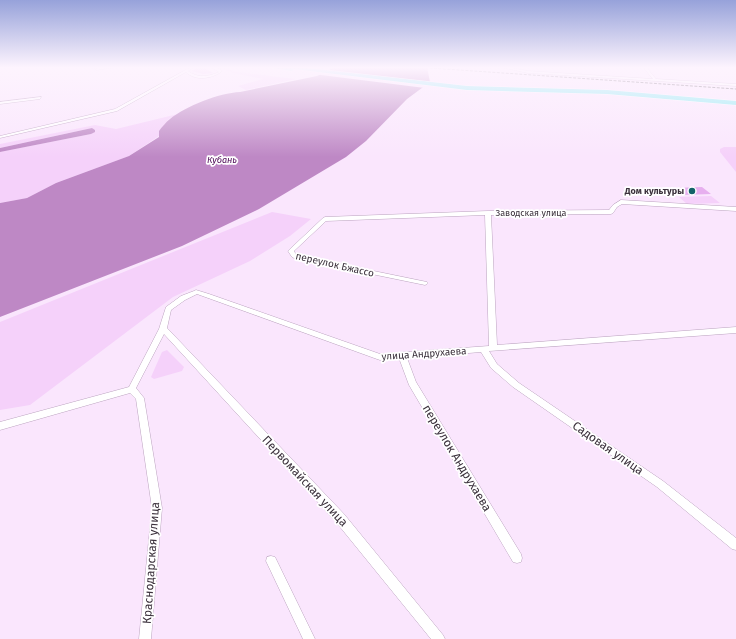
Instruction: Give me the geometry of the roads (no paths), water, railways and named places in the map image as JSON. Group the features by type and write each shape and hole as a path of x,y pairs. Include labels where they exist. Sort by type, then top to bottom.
{"main road":[{"path":"657,97 736,103"}],"street":[{"path":"0,137 116,110 141,97"},
{"path":"0,102 40,98"},
{"name":"Заводская улица","path":"322,220 488,213 611,212 615,206 621,202 736,209"},
{"path":"488,213 493,349"},
{"name":"переулок Бжассо","path":"322,220 291,251 291,254 294,256 425,283"},
{"name":"улица Андрухаева","path":"132,389 163,329 168,309 183,298 196,292 380,357 736,330"},
{"name":"Первомайская улица","path":"163,329 340,518 439,639"},
{"name":"Садовая улица","path":"483,349 494,366 516,385 660,484 736,545"},
{"name":"переулок Андрухаева","path":"402,355 412,383 517,558"},
{"path":"0,426 132,389"},
{"name":"Краснодарская улица","path":"132,389 140,398 157,508 146,639"},
{"path":"270,561 309,639"}],"water":[{"name":"Кубань","path":"410,97 366,141 346,157 259,209 182,246 0,317 0,203 27,198 56,183 129,156 159,137 159,131 177,114 203,101 213,98"},
{"path":"92,128 95,132 91,134 0,152 0,148"}],"place":[{"name":"Дом культуры","path":"692,191"}]}
